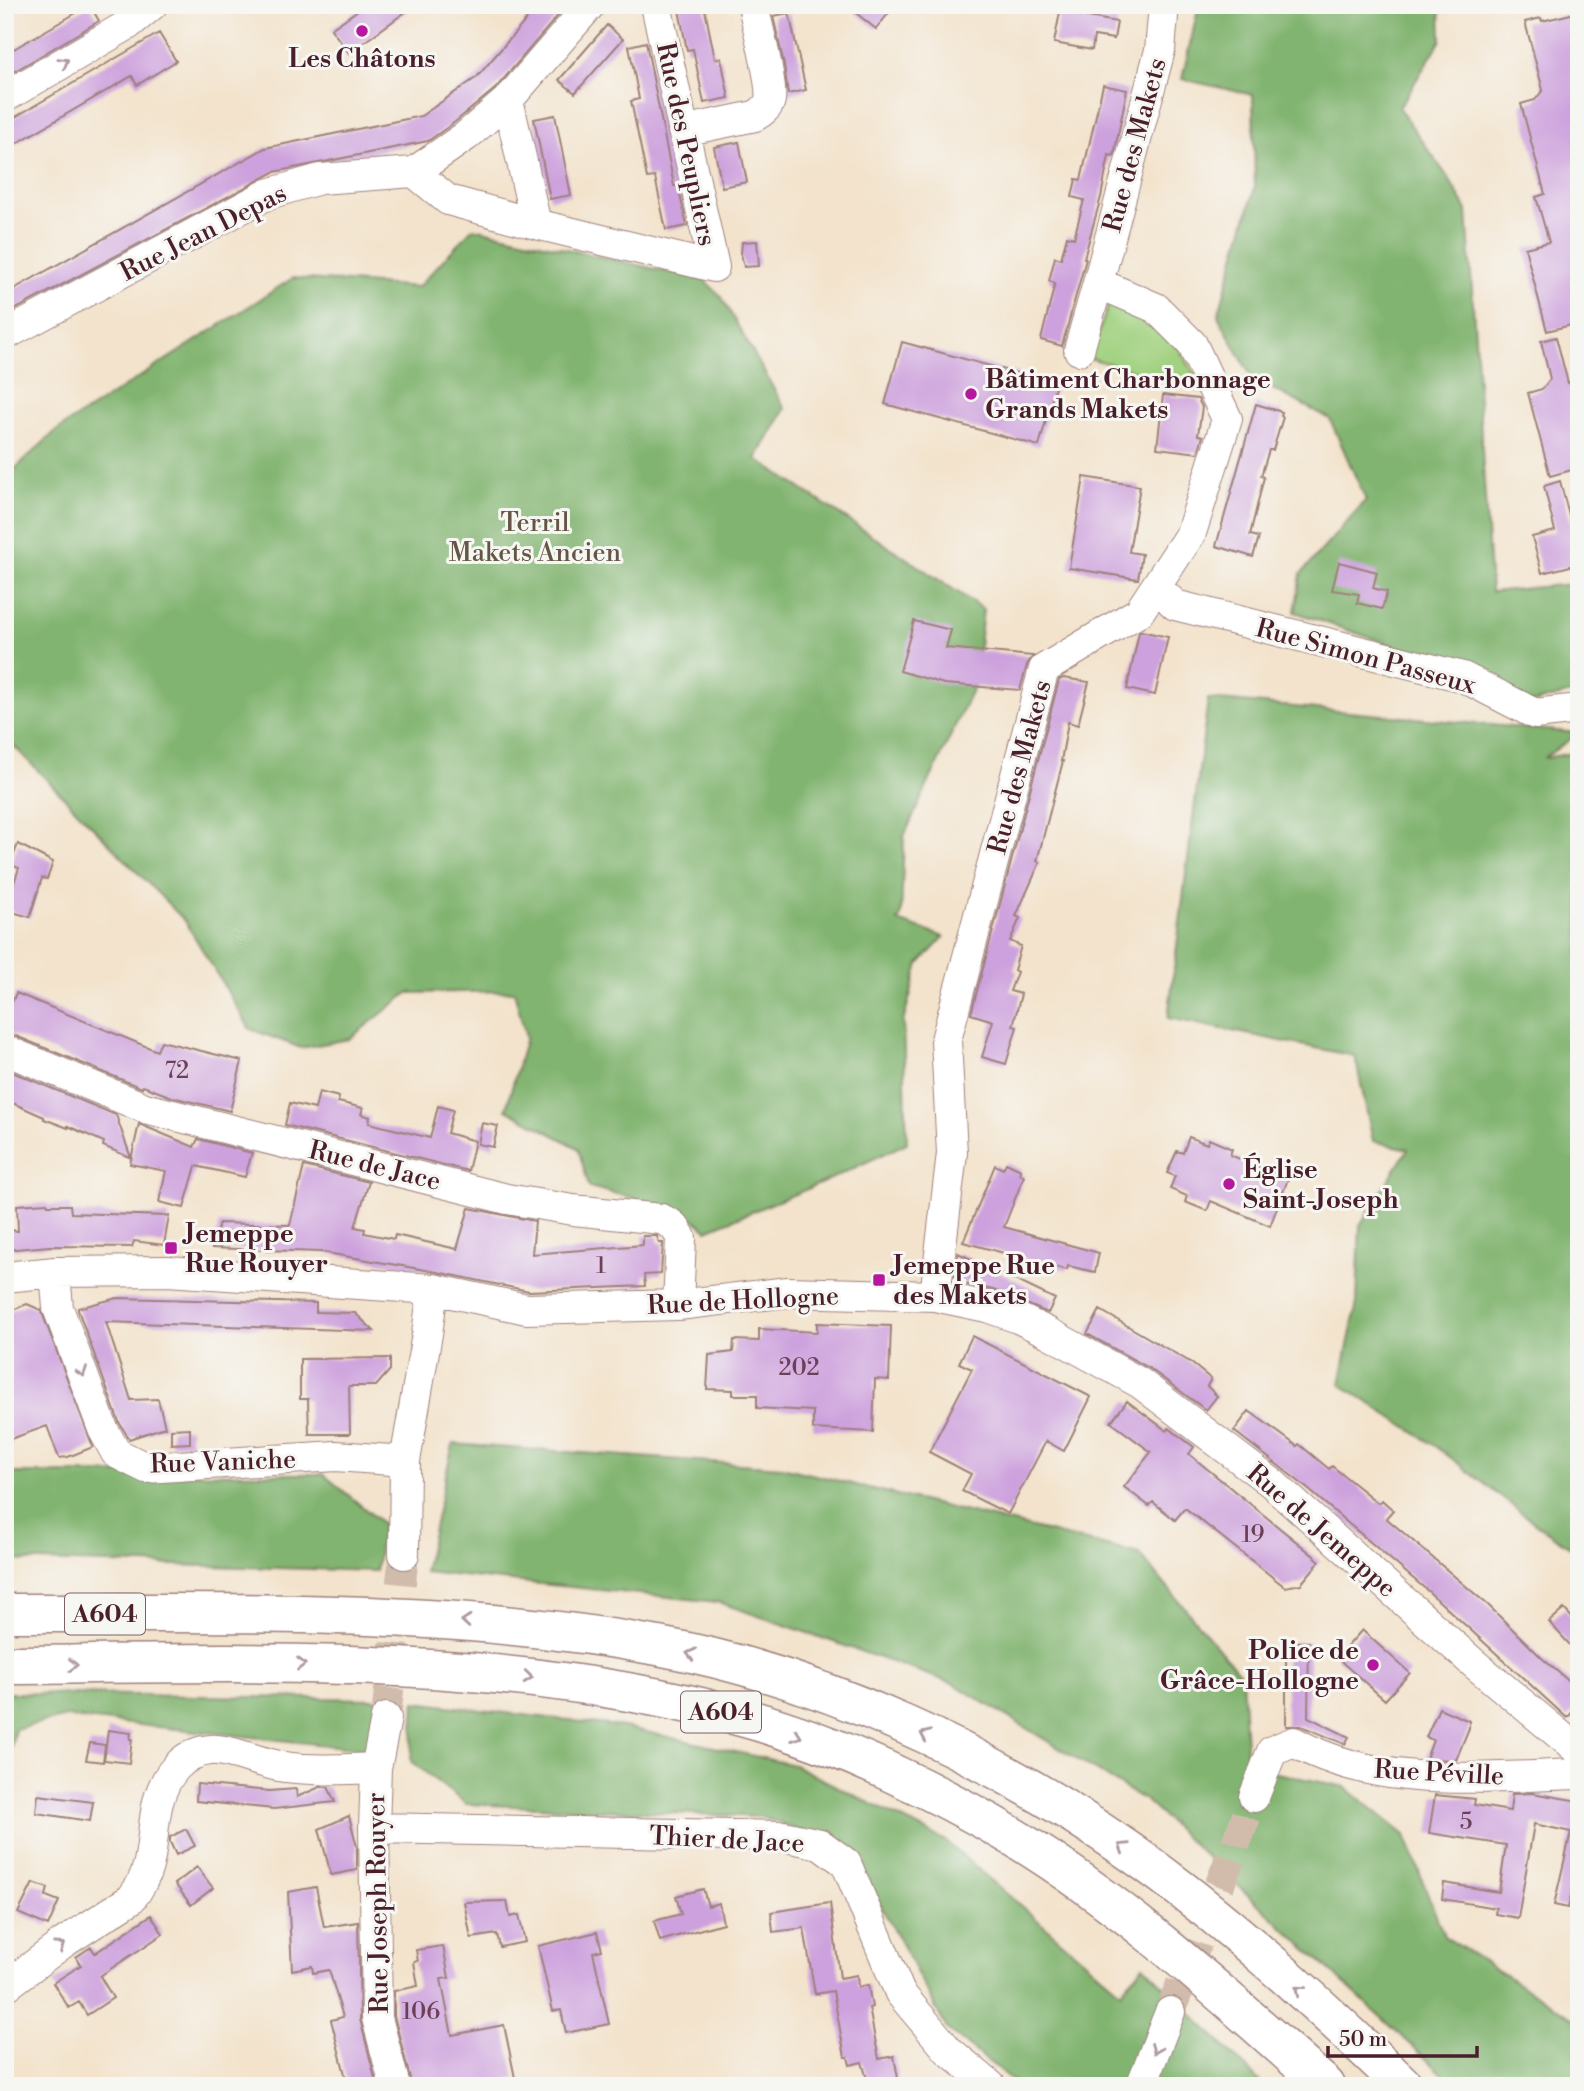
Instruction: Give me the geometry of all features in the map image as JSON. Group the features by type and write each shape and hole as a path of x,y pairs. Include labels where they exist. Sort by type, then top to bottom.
{"highway":[{"path":"5,1592 156,1596 204,1613"},
{"name":"A604","path":"5,1614 204,1613 463,1620 564,1631 661,1647 757,1670 856,1704 949,1746 1038,1794 1127,1850 1212,1913 1404,2086"},
{"name":"A604","path":"5,1665 335,1664 460,1670 561,1680 654,1697 748,1719 840,1751 931,1793 1015,1838 1099,1894 1176,1954 1326,2086"}],"street":[{"path":"508,100 536,224 448,200 414,172 466,136 508,100 590,5"},
{"name":"Rue des Peupliers","path":"536,224 714,267 656,5"},
{"path":"683,131 755,116 765,111 769,102 769,86 753,5"},
{"name":"Rue des Makets","path":"1079,350 1160,50 1164,5"},
{"path":"5,97 140,15"},
{"name":"Rue Jean Depas","path":"5,335 268,194 320,179 414,172"},
{"name":"Rue des Makets","path":"935,1296 952,1153 946,1040 1044,669 1139,612 1191,533 1227,419 1192,344 1156,308 1098,283"},
{"name":"Rue Simon Passeux","path":"1157,587 1175,605 1463,677 1535,714 1579,709"},
{"name":"Rue de Jace","path":"5,1050 145,1108 507,1199 573,1210 661,1219 671,1223 681,1238 678,1305"},
{"name":"Rue de Hollogne","path":"55,1272 167,1271 433,1289 527,1309 678,1305 788,1293 935,1296 987,1307 1049,1333"},
{"path":"5,1277 55,1272"},
{"name":"Rue Vaniche","path":"55,1272 58,1308 103,1429 116,1453 146,1468 336,1456 405,1461"},
{"path":"404,1554 405,1461 428,1334 433,1289"},
{"name":"Rue de Jemeppe","path":"1049,1333 1140,1384 1273,1484 1471,1661 1579,1751"},
{"name":"Rue Joseph Rouyer","path":"386,1718 376,1768 374,1828 377,2018 395,2086"},
{"name":"Rue Péville","path":"1254,1797 1272,1751 1294,1742 1313,1753 1353,1767 1402,1776 1579,1774"},
{"path":"5,1987 63,1943 112,1913 138,1891 153,1853 158,1801 171,1771 190,1756 213,1749 274,1766 308,1770 376,1768"},
{"name":"Thier de Jace","path":"374,1828 783,1836 820,1844 846,1863 900,1993 948,2050 991,2086"},
{"path":"1141,2086 1170,2012"}],"green space":[{"path":"1199,5 1440,5 1441,40 1399,108 1449,179 1467,210 1491,592 1579,583 1579,691 1533,703 1464,670 1295,612 1301,574 1366,500 1330,419 1252,378 1218,316 1255,187 1253,95 1182,79"},
{"name":"Terril Makets Ancien","path":"473,228 704,280 721,296 785,409 756,459 983,609 975,683 904,836 901,916 898,921 944,937 919,964 903,1022 907,1143 822,1183 707,1230 684,1211 589,1187 578,1148 506,1109 526,1037 514,991 408,993 349,1039 301,1048 250,1029 185,921 5,737 5,478 56,431 293,278 418,287"},
{"path":"1110,300 1141,311 1170,335 1207,393 1090,358"},
{"path":"1208,699 1579,733 1544,758 1579,752 1579,1553 1536,1524 1437,1447 1340,1384 1357,1303 1360,1225 1408,1149 1373,1141 1355,1056 1168,1018"},
{"path":"453,1444 782,1467 1139,1554 1242,1676 1247,1767 1345,1787 1405,1835 1444,1936 1579,2022 1579,2082 1531,2083 1527,2086 1456,2086 1146,1801 952,1683 718,1602 424,1572"},
{"path":"5,1473 323,1474 383,1524 376,1571 5,1560"},
{"path":"5,1693 377,1699 371,1750 66,1717 15,1729 5,1778"},
{"path":"415,1702 624,1727 794,1765 944,1840 1121,1992 1143,1965 1264,2086 1020,2086 947,2029 850,1848 761,1817 466,1804 411,1761"}],"building":[{"path":"90,5 99,21 5,77 5,54"},
{"path":"365,5 415,5 349,53 331,29"},
{"path":"539,5 567,5 496,88 428,141 274,172 5,315 5,294 265,148 421,116 477,77"},
{"path":"678,5 704,5 715,59 721,58 729,98 704,103 693,49 687,50"},
{"path":"846,5 895,5 876,29"},
{"path":"1060,12 1117,22 1114,39 1094,36 1092,50 1054,43"},
{"path":"1579,12 1579,323 1547,331 1525,248 1549,242 1536,197 1545,194 1521,104 1535,100 1543,90 1525,22 1541,18 1542,21"},
{"path":"789,13 806,90 788,94 773,16"},
{"path":"607,25 623,39 575,93 559,80"},
{"path":"159,33 176,61 137,85 132,76 5,150 5,123"},
{"path":"646,42 674,186 678,186 687,226 666,230 655,177 647,178 631,101 639,99 629,46"},
{"path":"1103,85 1127,90 1114,156 1109,155 1101,197 1084,258 1086,259 1062,346 1041,340 1055,283 1049,281 1055,257 1061,259 1067,236 1074,238 1084,200 1072,197 1076,179 1081,180"},
{"path":"555,115 571,195 550,199 534,119"},
{"path":"739,142 747,182 722,187 714,147"},
{"path":"757,241 759,266 744,267 742,242"},
{"path":"1556,337 1568,383 1577,381 1579,389 1579,468 1550,476 1528,393 1542,389 1550,379 1541,341"},
{"name":"Bâtiment Charbonnage Grands Makets","path":"902,342 1056,384 1039,446 885,404"},
{"path":"1163,395 1198,399 1202,407 1198,435 1203,436 1198,453 1157,448"},
{"path":"1256,404 1282,412 1283,417 1273,450 1269,450 1261,476 1264,477 1250,535 1259,537 1253,557 1216,546"},
{"name":"Bâtiment Charbonnage Grands Makets","path":"1084,477 1140,486 1129,552 1142,554 1138,579 1069,568"},
{"path":"1560,481 1572,527 1579,525 1579,564 1542,573 1532,537 1555,531 1544,486"},
{"path":"1339,562 1377,572 1373,588 1387,592 1382,609 1357,603 1359,594 1332,590"},
{"path":"914,621 951,630 946,648 1033,656 1027,665 1020,690 944,684 900,671"},
{"path":"1141,631 1168,637 1155,695 1127,689"},
{"path":"1063,678 1089,682 1078,725 1068,722 1063,761 1037,861 1040,862 1016,916 1020,918 1010,941 1021,946 1014,970 1017,972 1010,991 1021,994 1013,1026 1017,1027 1006,1064 982,1057 993,1021 971,1014 1059,680"},
{"path":"18,844 53,862 47,879 42,878 30,917 5,910 19,868 10,865"},
{"path":"16,993 157,1051 161,1041 242,1061 230,1111 172,1097 143,1086 142,1088 11,1034 5,1030 5,1018"},
{"path":"5,1069 116,1115 131,1158 103,1146 104,1142 44,1119 8,1101 11,1094 5,1092"},
{"path":"319,1092 339,1097 338,1102 363,1108 361,1114 370,1117 369,1123 430,1138 438,1106 453,1110 447,1133 475,1141 468,1171 285,1125 290,1103 315,1109"},
{"path":"482,1123 498,1126 493,1147 478,1144"},
{"path":"139,1124 194,1147 198,1139 252,1153 245,1177 196,1166 184,1208 159,1202 166,1171 130,1164"},
{"name":"Église Saint-Joseph","path":"1189,1137 1207,1144 1209,1139 1232,1149 1230,1155 1288,1179 1270,1226 1211,1201 1207,1211 1185,1202 1187,1196 1170,1189 1175,1176 1167,1173 1177,1151 1183,1153"},
{"path":"1006,1163 1021,1170 1020,1174 1024,1176 1004,1227 1099,1253 1095,1272 1068,1266 1067,1270 963,1242 995,1165 1003,1169"},
{"path":"304,1166 369,1182 355,1227 365,1229 364,1233 394,1239 395,1235 457,1249 469,1208 535,1221 532,1254 643,1245 643,1236 657,1236 659,1243 663,1243 661,1274 644,1275 645,1286 529,1291 321,1252 212,1248 219,1223 290,1225"},
{"path":"17,1205 70,1205 71,1213 169,1216 164,1245 134,1241 132,1247 50,1246 5,1250 5,1229 18,1231"},
{"path":"958,1253 1055,1299 1048,1313 993,1290 954,1282"},
{"path":"117,1298 316,1303 316,1312 355,1313 374,1331 106,1322 131,1400 158,1399 165,1427 129,1439 119,1422 78,1310"},
{"path":"27,1304 41,1310 93,1447 68,1457 59,1458 47,1426 5,1441 5,1313"},
{"path":"1100,1310 1190,1362 1211,1379 1207,1386 1217,1396 1206,1410 1149,1368 1087,1334"},
{"path":"817,1323 891,1326 889,1380 875,1379 873,1432 813,1429 813,1411 757,1408 757,1395 733,1395 733,1390 707,1389 709,1355 733,1352 734,1340 759,1341 759,1329 817,1332"},
{"path":"972,1336 1091,1397 1064,1451 1046,1441 1008,1514 962,1491 971,1474 929,1452 972,1369 959,1363"},
{"path":"390,1358 390,1370 376,1386 349,1386 350,1434 309,1434 308,1399 300,1399 300,1359"},
{"path":"1127,1401 1194,1447 1189,1454 1320,1561 1301,1584 1285,1587 1185,1508 1175,1520 1153,1502 1149,1506 1124,1487 1151,1452 1111,1422"},
{"path":"1249,1411 1297,1446 1299,1444 1329,1469 1332,1466 1378,1503 1382,1500 1393,1510 1386,1518 1488,1605 1579,1690 1579,1705 1567,1718 1429,1592 1302,1484 1234,1431"},
{"path":"190,1428 190,1443 171,1444 171,1429"},
{"path":"1564,1609 1579,1625 1579,1655 1549,1622"},
{"name":"Police de Grâce-Hollogne","path":"1362,1630 1410,1673 1385,1700 1337,1658"},
{"path":"1286,1642 1309,1642 1308,1717 1349,1737 1345,1744 1301,1726 1286,1726"},
{"path":"1439,1708 1469,1721 1469,1728 1456,1760 1426,1759 1433,1740 1426,1737"},
{"path":"108,1730 131,1733 129,1763 104,1760"},
{"path":"90,1743 105,1745 103,1762 86,1760"},
{"path":"197,1784 269,1791 296,1789 297,1797 320,1787 328,1787 335,1802 274,1809 196,1801"},
{"path":"1532,1793 1579,1801 1579,1865 1568,1908 1554,1905 1571,1832 1534,1824 1518,1918 1495,1914 1496,1908 1442,1899 1444,1883 1499,1892 1506,1845 1429,1833 1435,1795 1475,1799 1474,1805 1510,1811 1512,1794"},
{"path":"38,1795 93,1802 90,1821 36,1813"},
{"path":"349,1816 357,1847 357,1870 331,1875 319,1829"},
{"path":"186,1829 195,1846 176,1855 170,1837"},
{"path":"197,1867 213,1888 191,1905 175,1884"},
{"path":"33,1883 48,1888 46,1896 59,1901 48,1926 18,1913"},
{"path":"316,1887 324,1927 358,1922 360,2019 377,2086 348,2086 331,2020 343,2017 329,1970 313,1973 312,1966 292,1970 288,1892"},
{"path":"703,1889 708,1906 719,1903 723,1923 660,1941 654,1921 681,1914 676,1896"},
{"path":"507,1901 510,1917 519,1915 525,1942 500,1947 497,1934 471,1938 464,1902"},
{"path":"830,1903 840,1978 857,1975 858,1987 868,1985 872,2007 869,2008 879,2059 894,2056 898,2078 872,2086 869,2086 862,2062 850,2065 848,2057 845,2057 833,1991 815,1994 804,1928 773,1932 771,1912"},
{"path":"151,1915 163,1934 100,1976 113,1998 87,2015 79,2002 69,2008 53,1983 81,1965 76,1957 91,1947 95,1953"},
{"path":"597,1932 602,1950 593,1952 609,2024 566,2033 561,2010 553,2011 538,1946"},
{"path":"443,1946 449,1978 441,1979 452,2035 504,2025 515,2078 474,2086 412,2086 394,2016 394,1991 418,1986 414,1962 418,1961 416,1950"}],"tunnel":[{"path":"386,1718 404,1554"},
{"path":"1170,2012 1254,1797"}],"place":[{"name":"Les Châtons","path":"362,31"},
{"name":"Bâtiment Charbonnage Grands Makets","path":"971,394"},
{"name":"Église Saint-Joseph","path":"1229,1184"},
{"name":"Jemeppe Rue Rouyer","path":"171,1248"},
{"name":"Jemeppe Rue des Makets","path":"879,1280"},
{"name":"Police de Grâce-Hollogne","path":"1373,1665"}]}
